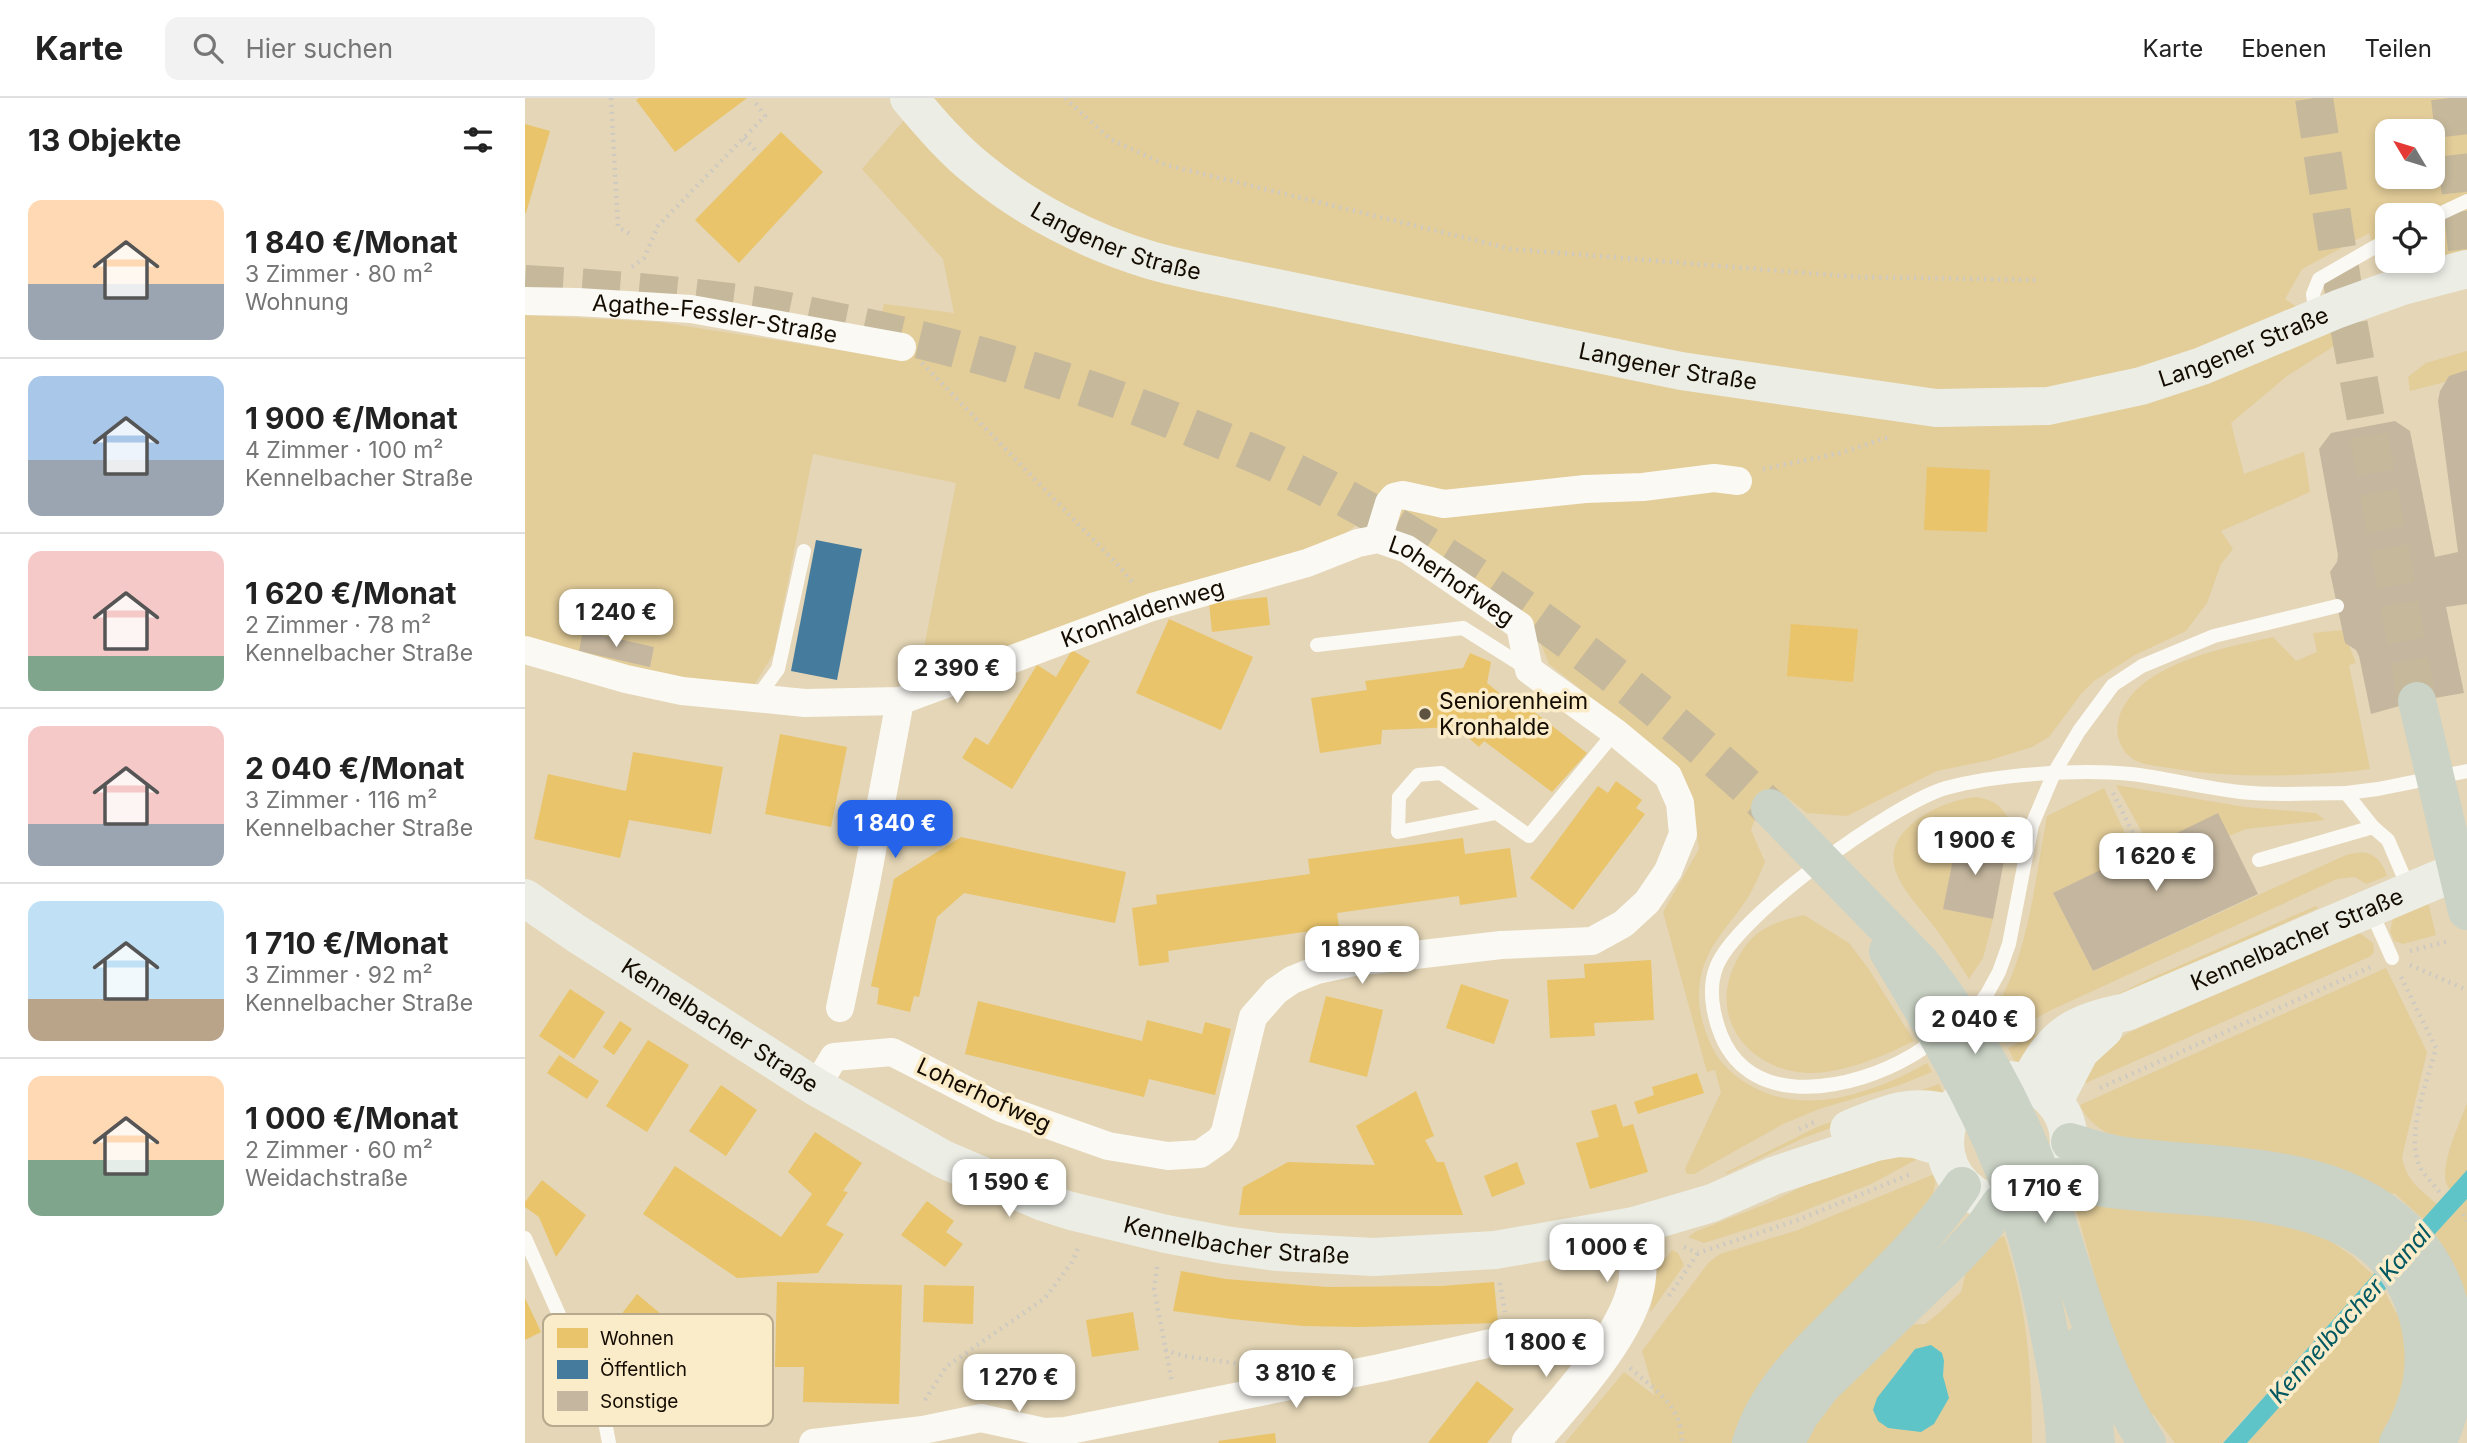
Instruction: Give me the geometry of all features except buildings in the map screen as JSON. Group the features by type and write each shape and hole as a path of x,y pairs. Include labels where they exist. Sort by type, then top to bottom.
{"highway":[{"path":"2417,701 2462,925"},
{"path":"1770,808 1852,892 1930,996 1958,1073 1988,1132 2012,1191 2051,1240 2121,1397 2143,1437"},
{"path":"2064,1159 2107,1189 2260,1203 2296,1209 2326,1218 2353,1231 2384,1233 2387,1259 2447,1295 2458,1353 2455,1386 2446,1423 2437,1443"},
{"path":"1751,1443 1766,1407 1784,1381 1805,1356 1925,1235 1962,1186"},
{"path":"1785,1443 1800,1415 1822,1386 1957,1256 1984,1227 2000,1204"},
{"path":"2046,1443 2051,1240"},
{"path":"2051,1240 2090,1389 2096,1443"},
{"path":"2398,1443 2414,1412 2424,1374 2422,1333 2413,1300 2419,1276"},
{"path":"2048,1326 2064,1412 2065,1443"}],"main road":[{"name":"Langener Straße","path":"909,98 943,138 980,172 1026,203 1079,232 1149,259 1223,277 1695,373 1936,408 2048,406 2141,386 2174,376 2402,286 2467,269"},
{"name":"Kennelbacher Straße","path":"2042,1092 2091,1040 2126,1012 2467,867"},
{"name":"Kennelbacher Straße","path":"525,898 816,1087 943,1158 1043,1202 1166,1234 1277,1252 1374,1257 1495,1250 1634,1226 1712,1203 1773,1176 1876,1142 1898,1138 1940,1144"},
{"path":"2008,1080 2042,1092 2065,1118 2064,1159 2040,1195 2023,1202 2000,1204 1974,1195 1962,1186 1940,1144 1964,1097 1981,1086 2008,1080"}],"street":[{"name":"Agathe-Fessler-Straße","path":"525,301 691,309 902,347"},
{"path":"1378,539 1389,503 1394,497 1403,495 1444,504 1585,489 1643,487 1714,478 1738,481"},
{"name":"Kronhaldenweg","path":"525,650 626,679 682,691 805,703 899,701 1152,607 1307,563 1358,543 1378,539"},
{"name":"Loherhofweg","path":"816,1087 834,1057 892,1052 1001,1108 1086,1139 1108,1146 1168,1156 1200,1154 1220,1140 1225,1132 1253,1017 1276,991 1292,980 1317,970 1354,962 1501,945 1593,941 1622,924 1647,902 1668,871 1683,834 1680,803 1668,776 1615,732 1529,670 1520,626 1408,549 1378,539"},
{"path":"840,1008 899,701"},
{"path":"1530,1443 1573,1392 1613,1354 1638,1275 1634,1226"},
{"path":"814,1443 923,1430 981,1418 1006,1432 1065,1430 1509,1341 1556,1335 1582,1337 1613,1354"}],"lane":[{"path":"2445,211 2467,201"},
{"path":"2327,314 2313,294 2319,279 2375,247"},
{"path":"756,699 778,669 804,551"},
{"path":"2337,606 2214,636 2127,674 2113,685 2054,773 2032,825 2008,944 1999,972 1972,1014 1910,1056 1882,1070 1831,1085 1781,1086 1752,1073 1733,1057 1714,1018 1712,994 1716,968 1730,944 1750,920 1824,861 1915,801 1945,789 1975,782 2054,773 2129,774 2243,793 2346,793 2467,771"},
{"name":"Loherhofweg","path":"1317,645 1463,628 1529,670"},
{"path":"1496,813 1398,832 1399,797 1418,775 1441,773 1529,836 1615,732"},
{"path":"2346,793 2372,827 2388,840 2409,890"},
{"path":"2259,860 2372,827"},
{"path":"2369,907 2392,958"},
{"path":"525,1238 559,1314"}],"path":[{"path":"611,98 618,227 630,234"},
{"path":"1065,98 1110,139 1166,164 1511,249 1856,277 2040,280"},
{"path":"632,267 644,258 658,226 765,116 754,101"},
{"path":"744,138 756,151"},
{"path":"902,347 931,371 1117,564 1152,607"},
{"path":"2103,774 2142,851"},
{"path":"2091,1092 2392,958 2434,943 2462,925"},
{"path":"2392,958 2467,990"},
{"path":"2392,958 2436,1048 2414,1134 2419,1165 2440,1193"},
{"path":"1698,1253 1798,1220 1940,1144"},
{"path":"2463,1214 2467,1221"},
{"path":"923,1430 923,1404 946,1367 1045,1298 1072,1262 1088,1215"},
{"path":"1166,1234 1154,1289 1177,1407"},
{"path":"1495,1250 1509,1341"},
{"path":"1613,1354 1672,1406 1678,1417 1682,1443"}],"shaded area":[{"path":"923,98 2467,98 2467,253 2445,258 2445,203 2375,203 2375,250 2369,233 2302,269 2285,299 2345,339 2287,376 2231,423 2244,474 2304,452 2310,492 2221,531 2233,549 2221,564 2207,603 2186,631 2135,655 2094,681 2049,737 2032,747 1990,760 1937,771 1847,816 1807,813 1779,791 1755,819 1751,830 1765,862 1748,898 1720,935 1702,971 1699,999 1701,1017 1713,1049 1732,1072 1746,1083 1768,1094 1790,1099 1838,1098 1861,1092 1927,1063 1932,1072 1897,1086 1819,1109 1783,1124 1694,1174 1687,1174 1685,1169 1721,1092 1715,1070 1707,1072 1663,912 1699,849 1691,797 1666,757 1549,664 1532,621 1402,532 1367,517 1335,541 918,679 956,483 813,454 774,653 751,690 722,689 525,642 525,315 659,322 872,355 884,304 954,313 943,259 862,169"},
{"path":"2467,351 2467,370 2450,376 2445,382 2410,391 2408,377 2426,363"},
{"path":"2343,630 2356,663 2349,665 2370,769 2276,775 2205,773 2141,763 2129,756 2122,747 2117,727 2126,702 2141,686 2160,673 2206,653 2273,637 2296,661 2317,652 2313,633"},
{"path":"2116,785 2244,807 2316,813 2325,820 2246,829 2229,836 2150,847"},
{"path":"2104,788 2135,855 2053,893 2093,971 2346,855 2361,852 2372,855 2381,863 2387,876 2366,884 2355,877 2337,879 2051,1010 2002,1037 1990,1017 2014,971 2022,946 2047,816"},
{"path":"1976,797 1986,799 2005,813 2011,827 2013,844 1958,835 1944,909 1993,919 1983,958 1969,979 1899,878 1894,865 1894,852 1899,838 1919,818 1942,806"},
{"path":"2427,898 2436,935 2403,944 2394,941 2390,931 2393,919"},
{"path":"2316,906 2318,908 2081,1015 2017,1066 2008,1048 2149,979"},
{"path":"1804,915 1849,943 1914,1041 1849,1067 1807,1073 1768,1063 1740,1039 1731,1023 1727,1006 1728,986 1737,960 1746,945 1759,932 1778,922"},
{"path":"2358,932 2373,943 2374,952 2371,956 2079,1086 2092,1062 2128,1033"},
{"path":"2386,968 2427,1052 2402,1157 2410,1178 2437,1204 2423,1219 2394,1193 2390,1196 2107,1133 2091,1121 2080,1105"},
{"path":"1939,1084 1946,1098 1864,1116 1806,1137 1725,1173 1817,1127"},
{"path":"2467,1103 2467,1170 2450,1189 2446,1182 2447,1160"},
{"path":"1925,1155 1871,1184 1796,1214 1704,1243 1688,1237 1771,1202 1857,1160"},
{"path":"1937,1173 1933,1194 1735,1443 1565,1443 1624,1372 1655,1396 1642,1351 1709,1262 1720,1254 1798,1230"},
{"path":"2467,1199 2467,1318 2453,1263 2435,1234"},
{"path":"2101,1202 2308,1225 2352,1256 2373,1275 2222,1443 2175,1443 2153,1414 2150,1417 2129,1374 2101,1299 2075,1205"},
{"path":"2004,1236 2023,1313 2031,1390 2032,1443 1801,1443 1826,1402 1905,1325 1925,1324 1961,1292 1967,1269 1995,1240","holes":["1915,1349 1944,1361 1943,1376 1877,1398"]},
{"path":"1672,1250 1678,1253 1684,1265 1650,1313 1658,1267"},
{"path":"2384,1290 2407,1327 2406,1393 2379,1443 2247,1443"}],"water":[{"name":"Kennelbacher Kanal","path":"2467,1170 2467,1199 2247,1443 2223,1443"},
{"path":"1931,1345 1942,1353 1943,1376 1949,1398 1934,1424 1921,1432 1888,1428 1878,1421 1873,1410 1877,1398 1915,1349"}],"tunnel":[{"path":"2314,98 2349,326 2417,701"},
{"path":"2450,98 2467,249"},
{"path":"525,284 643,292 731,302 779,309 878,330 1049,376 1133,405 1234,445 1332,491 1391,524 1506,596 1615,676 1770,808"}],"place":[{"name":"Seniorenheim Kronhalde","path":"1425,714"}]}
